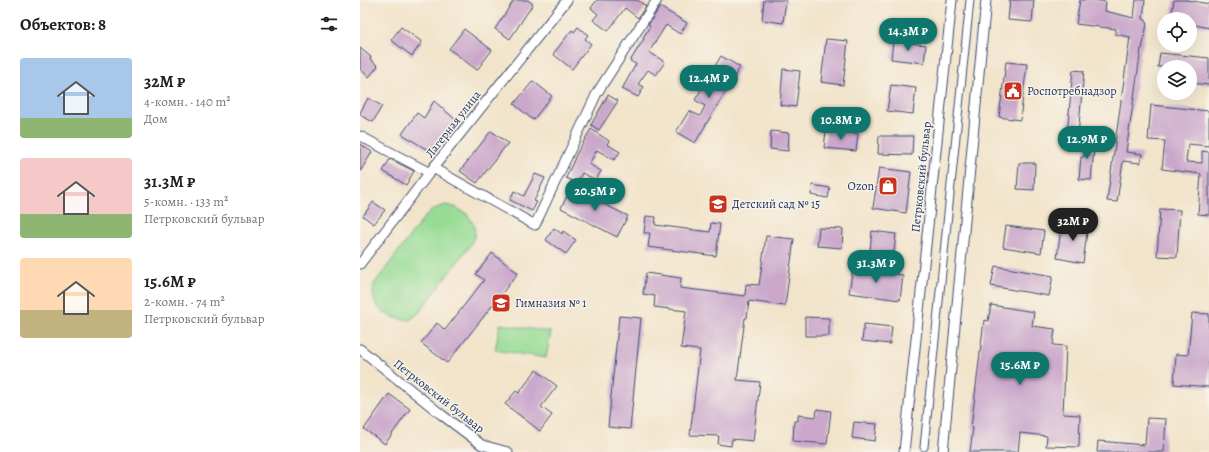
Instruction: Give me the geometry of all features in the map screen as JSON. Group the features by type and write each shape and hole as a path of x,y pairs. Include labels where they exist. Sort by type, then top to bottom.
{"street":[{"name":"Лагерная улица","path":"360,264 432,170 567,0"},
{"path":"360,136 432,170 535,225 597,93 657,0"},
{"name":"Петрковский бульвар","path":"904,452 952,0"},
{"path":"924,447 970,0"},
{"path":"943,452 986,0"},
{"name":"Петрковский бульвар","path":"360,349 480,449 508,452"}],"green space":[{"path":"445,205 455,207 467,214 474,225 475,235 471,244 419,313 410,320 386,314 377,306 374,300 374,284 426,215 434,209"},
{"path":"500,324 551,332 546,358 495,350"}],"building":[{"path":"514,0 528,0 533,4 510,39 495,29"},
{"path":"597,0 637,0 646,6 638,18 625,8 608,31 593,20 598,14 591,8"},
{"path":"764,0 786,0 783,23 762,20"},
{"path":"1010,0 1034,0 1032,22 1008,20"},
{"path":"1080,0 1106,2 1105,11 1134,18 1136,0 1145,0 1143,19 1146,20 1147,24 1141,49 1126,152 1142,154 1140,163 1123,161 1117,202 1107,201 1130,37 1115,34 1116,29 1076,24"},
{"path":"1174,0 1187,0 1209,4 1209,28 1197,25 1197,12 1172,12"},
{"path":"660,7 687,23 680,34 666,25 649,52 665,62 656,75 648,70 638,84 644,87 638,97 622,89 636,64 630,61 644,39 643,38 650,26 648,25"},
{"path":"401,27 422,42 412,56 391,40"},
{"path":"578,27 588,35 585,39 591,44 572,69 553,54 572,30 574,32"},
{"path":"464,29 492,50 477,70 449,49"},
{"path":"826,39 848,41 843,85 821,82"},
{"path":"893,41 926,45 924,63 891,59"},
{"path":"360,48 371,57 370,59 378,66 369,77 360,69"},
{"path":"1160,53 1209,58 1209,85 1197,84 1197,60 1159,60"},
{"path":"721,56 740,67 695,143 676,132 689,111 700,116 705,106 695,100"},
{"name":"Роспотребнадзор","path":"1006,62 1027,64 1020,120 999,117"},
{"path":"783,69 800,71 796,107 780,105"},
{"path":"1073,70 1084,71 1078,135 1067,134"},
{"path":"533,81 552,96 533,120 514,104"},
{"path":"891,85 916,88 913,114 887,111"},
{"path":"608,95 618,101 599,130 591,125"},
{"path":"368,98 382,106 373,122 360,115"},
{"path":"434,101 456,120 434,148 426,149 402,134 417,113 424,118"},
{"path":"1151,105 1209,111 1209,146 1188,144 1186,162 1202,163 1202,151 1209,152 1209,215 1198,214 1201,174 1162,169 1165,141 1148,140"},
{"path":"591,129 609,141 607,144 620,152 614,160 597,150 589,164 601,171 596,180 582,173 577,183 566,178 577,153"},
{"path":"491,131 508,143 477,183 460,171"},
{"path":"771,131 789,133 788,151 770,149"},
{"path":"826,131 858,134 856,151 824,148"},
{"path":"879,136 913,136 912,155 878,154"},
{"path":"1086,138 1095,139 1091,180 1079,179 1081,157 1084,157"},
{"path":"360,144 372,152 360,172"},
{"path":"390,159 414,171 406,185 383,171"},
{"path":"1019,163 1035,163 1034,190 1017,189"},
{"path":"879,168 911,172 906,213 873,208"},
{"path":"535,174 545,178 534,201 537,202 532,211 510,200 514,191 524,196"},
{"path":"812,185 830,188 828,198 811,195"},
{"path":"571,188 628,216 617,237 561,208"},
{"path":"373,202 385,210 374,224 363,216"},
{"path":"1160,209 1180,210 1177,257 1157,256"},
{"path":"646,216 656,217 655,225 710,232 711,223 720,224 716,256 648,247 650,233 644,233"},
{"path":"1062,221 1088,224 1083,263 1057,258"},
{"path":"1006,226 1044,231 1041,253 1003,247"},
{"path":"554,228 562,234 563,231 576,240 566,254 546,240"},
{"path":"819,228 843,229 842,248 817,246"},
{"path":"872,231 896,234 894,252 870,250"},
{"path":"766,236 794,239 785,306 749,301 747,318 745,318 737,380 760,382 753,441 732,439 731,446 718,444 719,436 690,435 700,350 681,348 686,311 654,307 655,296 643,294 646,273 681,278 680,288 745,296 746,284 759,285"},
{"path":"492,253 518,273 447,363 421,343 437,323 445,330 484,280 476,274"},
{"path":"995,266 1053,276 1049,296 991,286"},
{"path":"853,268 903,275 900,300 849,293"},
{"path":"991,305 1034,312 1032,326 1055,329 1053,345 1066,346 1063,414 1080,415 1079,447 1046,446 1047,436 1020,433 1018,452 970,452 973,428 971,428 984,320 988,321"},
{"path":"1192,313 1209,314 1209,387 1174,384 1176,354 1188,355"},
{"path":"619,316 641,318 630,429 608,427"},
{"path":"805,317 829,318 829,336 805,336"},
{"path":"864,324 892,327 890,344 862,341"},
{"path":"536,370 557,386 541,407 552,415 540,431 505,404 516,391 519,393"},
{"path":"389,394 410,409 385,444 364,429"},
{"path":"817,409 831,411 827,444 793,441 794,421 798,421 798,415 816,417"},
{"path":"1147,418 1166,419 1164,452 1097,452 1098,441 1145,445"},
{"path":"854,422 877,424 875,441 852,438"}],"place":[{"name":"Роспотребнадзор","path":"1013,91"},
{"name":"Ozon","path":"888,186"},
{"name":"Детский сад № 15","path":"718,204"},
{"name":"Гимназия № 1","path":"501,303"}]}
